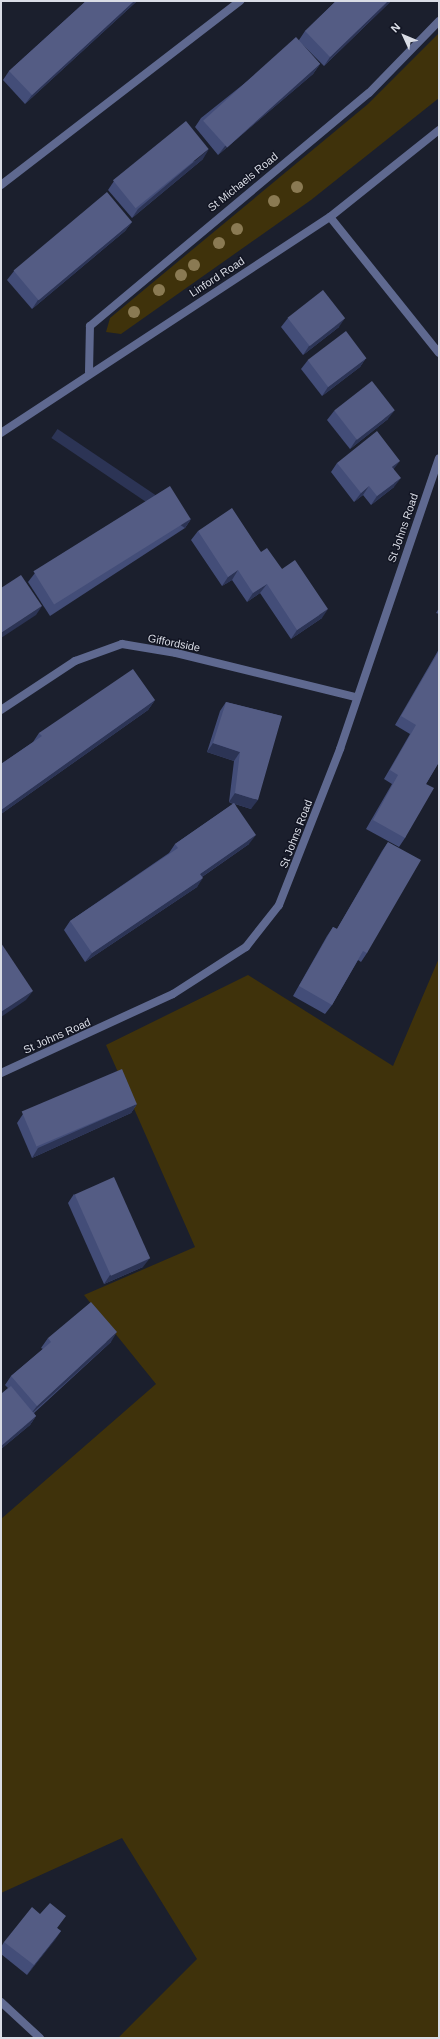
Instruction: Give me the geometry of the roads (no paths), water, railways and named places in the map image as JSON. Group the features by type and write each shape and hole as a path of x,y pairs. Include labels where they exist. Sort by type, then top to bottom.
{"street":[{"path":"1,185 240,1"},
{"name":"St Michaels Road","path":"89,372 90,326 369,93 439,21"},
{"name":"Linford Road","path":"1,433 89,372 330,217 439,130"},
{"path":"330,217 439,353"},
{"name":"St Johns Road","path":"1,1073 173,994 246,947 279,905 334,763 355,697 439,458"},
{"name":"Giffordside","path":"1,710 75,661 122,644 176,653 355,697"},
{"path":"1,2002 40,2038"}]}
